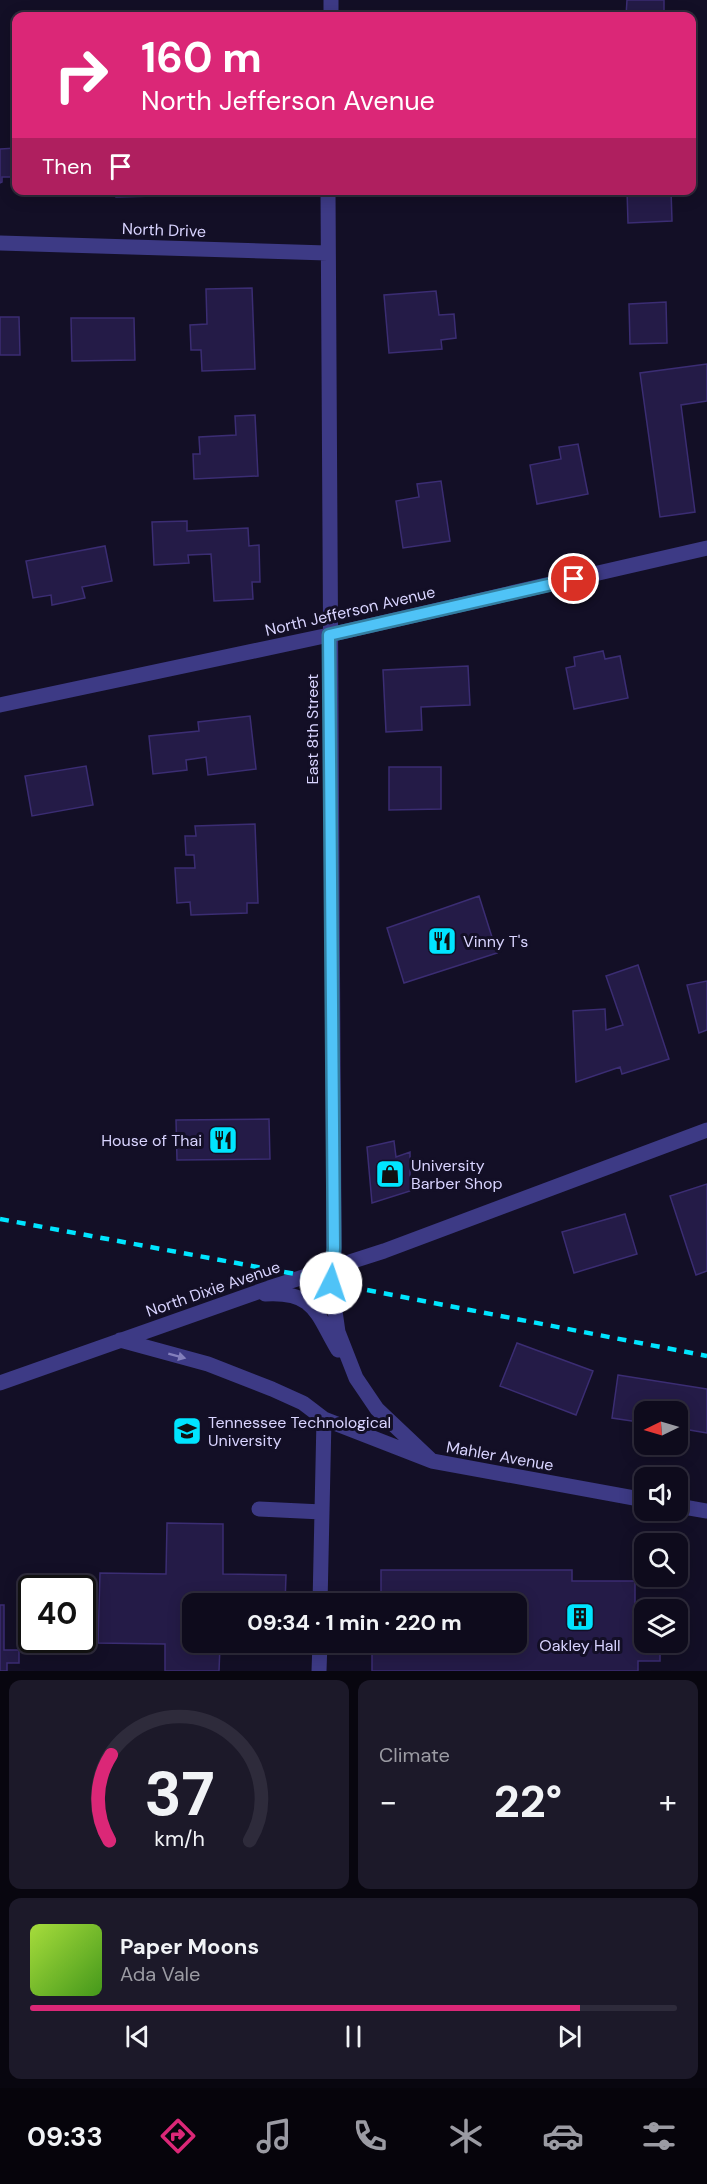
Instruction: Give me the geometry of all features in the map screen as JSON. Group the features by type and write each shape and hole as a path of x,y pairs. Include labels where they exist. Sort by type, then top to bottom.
{"street":[{"name":"East 8th Street","path":"328,195 334,1267"},
{"name":"North Drive","path":"0,243 327,253"},
{"name":"North Jefferson Avenue","path":"0,705 329,635 707,548"},
{"name":"North Dixie Avenue","path":"0,1383 384,1251 707,1130"},
{"name":"Mahler Avenue","path":"334,1267 331,1283 338,1332 356,1378 377,1409 432,1461 634,1498"},
{"path":"246,1297 274,1294 306,1300 315,1310 356,1378"},
{"path":"120,1340 229,1372 303,1403 324,1419 432,1461"},
{"path":"320,1593 324,1419"},
{"path":"688,1508 707,1511"},
{"path":"259,1509 322,1512"},
{"path":"319,1671 320,1653"}],"building":[{"path":"627,0 664,0 664,12 626,12"},
{"path":"12,148 12,177 2,177 0,183 0,149"},
{"path":"116,195 156,195 156,196 116,197"},
{"path":"627,195 671,195 672,221 628,223"},
{"path":"252,288 255,369 202,371 201,350 191,350 190,325 207,324 206,289"},
{"path":"436,291 439,315 454,314 456,338 441,340 442,349 389,353 384,295"},
{"path":"666,302 667,343 630,344 629,304"},
{"path":"0,317 19,317 20,355 0,355"},
{"path":"71,318 134,318 135,360 72,361"},
{"path":"707,364 707,401 681,405 695,512 660,517 640,373"},
{"path":"255,415 258,476 194,479 193,454 200,454 199,437 236,435 235,416"},
{"path":"578,444 588,494 537,504 530,465 561,459 559,447"},
{"path":"441,481 450,541 403,548 396,501 419,497 417,484"},
{"path":"187,521 187,531 248,528 249,546 259,545 260,582 252,582 253,599 214,601 211,554 188,555 189,563 154,565 152,522"},
{"path":"105,546 112,581 82,587 85,598 52,605 51,595 33,598 26,561"},
{"path":"603,651 605,659 620,656 628,698 574,709 566,668 575,666 574,657"},
{"path":"468,666 470,705 421,707 422,730 386,732 383,670"},
{"path":"250,716 256,769 208,775 206,757 186,760 187,770 153,774 149,736 199,731 198,722"},
{"path":"86,766 93,805 32,816 25,776"},
{"path":"389,767 441,767 441,809 389,810"},
{"path":"255,824 258,903 247,903 247,913 191,915 190,902 177,903 175,868 195,868 194,855 186,855 185,836 196,836 195,826"},
{"name":"Vinny T's","path":"479,896 497,953 404,983 387,928"},
{"path":"638,965 669,1059 622,1074 620,1067 576,1082 573,1011 605,1009 606,1030 623,1025 606,976"},
{"path":"707,981 707,1030 699,1033 687,985"},
{"name":"House of Thai","path":"269,1119 270,1159 177,1160 176,1120"},
{"name":"University Barber Shop","path":"394,1141 396,1157 410,1152 410,1191 372,1203 367,1147"},
{"path":"707,1184 707,1271 696,1275 670,1196"},
{"path":"625,1214 637,1254 574,1273 562,1232"},
{"path":"517,1343 593,1371 576,1415 500,1386"},
{"path":"618,1375 707,1389 707,1433 688,1430 688,1401 634,1401 634,1421 612,1418"},
{"path":"167,1523 223,1524 223,1574 286,1575 285,1593 182,1593 182,1653 220,1653 219,1671 165,1671 165,1644 98,1643 100,1573 166,1574"},
{"name":"Oakley Hall","path":"381,1570 572,1570 572,1581 634,1581 634,1653 660,1653 660,1661 638,1661 638,1671 372,1671 372,1653 527,1653 527,1593 381,1593"},
{"path":"0,1605 4,1605 4,1650 18,1650 19,1663 7,1663 7,1671 0,1671"}],"railway":[{"path":"0,1219 306,1276 331,1283 707,1356"}],"place":[{"name":"Vinny T's","path":"442,941"},
{"name":"House of Thai","path":"223,1140"},
{"name":"University Barber Shop","path":"390,1174"},
{"name":"Tennessee Technological University","path":"187,1431"},
{"name":"Oakley Hall","path":"580,1617"}],"route":[{"path":"331,1283 334,1248 329,635 574,579"}]}
